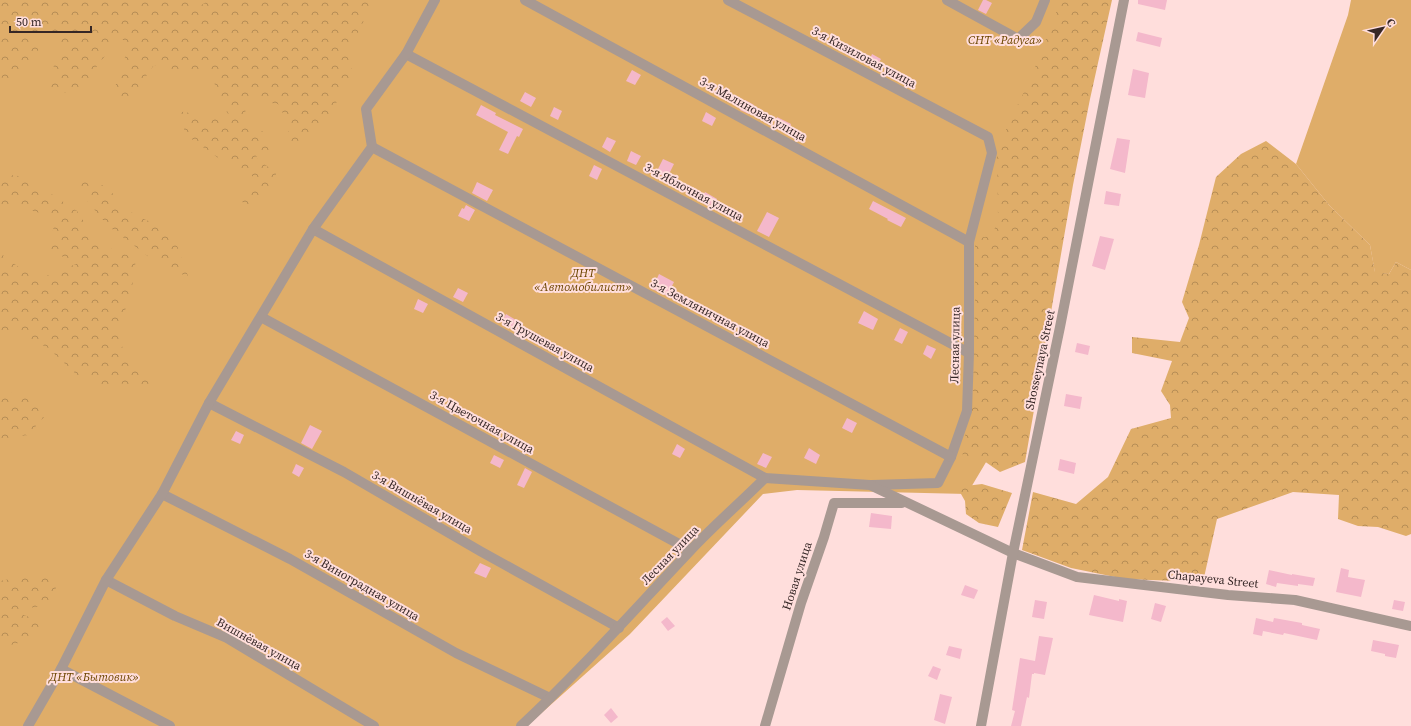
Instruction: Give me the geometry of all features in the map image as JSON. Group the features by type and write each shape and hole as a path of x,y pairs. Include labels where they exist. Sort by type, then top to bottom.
{"street":[{"path":"28,726 60,669 106,580 162,494 209,403 313,229 372,147 366,109 406,54 435,0"},
{"name":"3-я Малиновая улица","path":"525,0 969,242"},
{"name":"3-я Кизиловая улица","path":"728,0 988,137"},
{"path":"947,0 1018,39 1036,22 1045,0"},
{"name":"Shosseynaya Street","path":"981,726 1013,553 1060,327 1124,0"},
{"name":"3-я Яблочная улица","path":"406,54 969,353"},
{"name":"Лесная улица","path":"521,726 618,628 690,550 765,478 870,485 938,483 951,457 967,411 969,353 969,242 992,153 988,137"},
{"name":"3-я Земляничная улица","path":"372,147 951,457"},
{"name":"3-я Грушевая улица","path":"313,229 765,478"},
{"name":"3-я Цветочная улица","path":"261,317 690,550"},
{"name":"3-я Вишнёвая улица","path":"209,403 344,472 480,551 618,628"},
{"name":"Лесная улица","path":"870,485 1013,553"},
{"name":"3-я Виноградная улица","path":"162,494 290,559 456,653 550,698"},
{"name":"Новая улица","path":"765,726 801,603 834,503 906,503"},
{"name":"Chapayeva Street","path":"1013,553 1077,577 1228,595 1295,600 1411,626"},
{"name":"Вишнёвая улица","path":"106,580 175,616 227,638 374,726"},
{"path":"60,669 170,726"}],"green space":[{"name":"ДНТ «Автомобилист»","path":"0,0 1062,0 1013,417 967,494 797,490 763,494 630,634 527,726 0,726"},
{"path":"0,0 194,0 200,6 209,0 377,0 369,9 349,53 353,75 324,123 288,148 288,123 278,104 246,99 245,120 268,135 272,151 255,157 276,173 275,190 251,206 240,201 262,181 224,162 186,135 178,111 231,120 219,96 211,74 185,72 154,65 124,107 115,87 128,48 121,37 99,63 79,93 44,92 60,50 39,22 38,57 15,82 0,77"},
{"path":"1061,0 1112,0 1073,185 1025,462 1000,472 974,454 964,461 962,451 973,396 975,239 993,235 998,216 997,152 1010,120 1030,80"},
{"path":"1351,0 1411,0 1411,270 1396,262 1389,274 1375,273 1370,245 1329,205 1296,164 1348,15"},
{"path":"1266,141 1296,164 1329,205 1370,245 1375,272 1389,274 1396,262 1411,270 1411,534 1406,536 1378,527 1358,526 1338,519 1339,495 1293,492 1217,519 1203,582 1125,579 1071,568 1022,550 1033,492 1076,504 1108,477 1131,429 1171,418 1170,405 1161,391 1172,361 1132,353 1132,337 1180,342 1189,318 1182,302 1199,245 1216,177 1241,154"},
{"path":"0,172 2,174 26,177 77,211 98,243 136,259 131,295 117,331 126,358 155,380 141,388 119,383 103,386 78,376 48,348 18,332 0,341 0,253 24,271 41,278 81,262 47,252 56,219 20,206 0,204"},
{"path":"85,175 109,189 125,209 173,234 188,276 166,270 107,225 79,191"},
{"path":"0,391 30,396 44,417 28,435 0,439"},
{"path":"982,484 1012,493 998,527 979,523 966,514 965,501 957,487"},
{"path":"20,577 60,577 54,593 47,605 12,611 44,622 22,642 0,648 0,581"}],"building":[{"path":"983,0 992,3 986,14 978,10"},
{"path":"1138,0 1167,0 1165,10 1138,4"},
{"path":"1138,32 1162,38 1160,47 1136,41"},
{"path":"872,54 881,59 876,68 868,64"},
{"path":"1133,69 1149,73 1145,98 1128,95"},
{"path":"632,70 641,75 635,85 626,81"},
{"path":"525,92 536,98 531,107 520,101"},
{"path":"745,100 754,105 749,114 740,110"},
{"path":"481,105 496,113 495,115 523,129 519,137 517,136 508,154 499,150 508,132 476,115"},
{"path":"554,107 562,111 558,120 550,116"},
{"path":"706,112 716,118 712,126 702,121"},
{"path":"777,117 791,124 788,132 774,125"},
{"path":"607,137 616,141 610,152 602,147"},
{"path":"1117,138 1130,140 1125,173 1110,169"},
{"path":"631,151 641,156 636,165 627,161"},
{"path":"663,159 674,164 667,178 656,173"},
{"path":"594,165 602,169 597,180 589,176"},
{"path":"477,182 493,190 487,201 472,193"},
{"path":"1106,191 1121,194 1119,206 1104,204"},
{"path":"705,192 717,199 713,206 701,200"},
{"path":"873,201 906,218 901,227 869,209"},
{"path":"466,205 475,210 469,221 458,216 462,208 464,209"},
{"path":"767,212 779,218 769,237 757,231"},
{"path":"1100,236 1114,239 1105,270 1092,266"},
{"path":"659,274 674,282 667,296 652,289"},
{"path":"458,288 468,293 463,302 453,297"},
{"path":"418,299 428,304 423,313 414,309"},
{"path":"864,311 878,319 873,330 858,323"},
{"path":"506,314 516,320 512,327 502,322"},
{"path":"900,328 908,332 902,344 894,340"},
{"path":"1077,343 1090,346 1088,355 1075,352"},
{"path":"927,345 936,349 931,359 923,354"},
{"path":"1066,394 1082,397 1080,409 1064,406"},
{"path":"847,418 857,423 852,433 842,428"},
{"path":"310,425 322,431 312,449 301,443"},
{"path":"236,431 244,435 240,444 231,440"},
{"path":"677,444 685,449 680,458 672,454"},
{"path":"809,448 820,455 816,464 804,458"},
{"path":"763,453 772,457 766,468 757,464"},
{"path":"494,455 504,460 500,468 490,463"},
{"path":"1060,459 1076,463 1074,474 1058,470"},
{"path":"296,464 304,468 299,477 292,473"},
{"path":"525,468 532,472 524,488 517,485"},
{"path":"871,513 892,516 891,529 869,527"},
{"path":"480,563 491,568 486,578 474,573"},
{"path":"1341,568 1349,570 1348,577 1365,580 1361,597 1336,592"},
{"path":"1269,570 1315,578 1313,586 1298,584 1298,586 1277,583 1276,587 1266,584"},
{"path":"965,585 978,590 974,599 961,595"},
{"path":"1094,595 1119,601 1119,599 1127,601 1123,622 1089,615"},
{"path":"1035,600 1047,602 1044,619 1032,617"},
{"path":"1394,600 1405,602 1403,611 1392,609"},
{"path":"1155,603 1166,606 1161,622 1151,619"},
{"path":"667,617 675,626 668,631 661,622"},
{"path":"1256,618 1273,622 1274,618 1302,623 1302,625 1320,629 1317,640 1284,633 1283,635 1263,631 1262,636 1253,634"},
{"path":"1039,636 1053,638 1045,675 1032,674 1029,698 1027,697 1021,726 1011,726 1015,711 1012,710 1020,658 1035,661"},
{"path":"1373,640 1399,645 1396,658 1371,651"},
{"path":"949,646 962,649 960,659 946,655"},
{"path":"933,666 941,669 937,680 928,676"},
{"path":"940,694 952,697 945,724 934,720"},
{"path":"611,708 618,717 611,723 604,715"}],"park label":[{"name":"СНТ «Радуга»","path":"1005,40"},
{"name":"ДНТ «Бытовик»","path":"94,677"}]}
